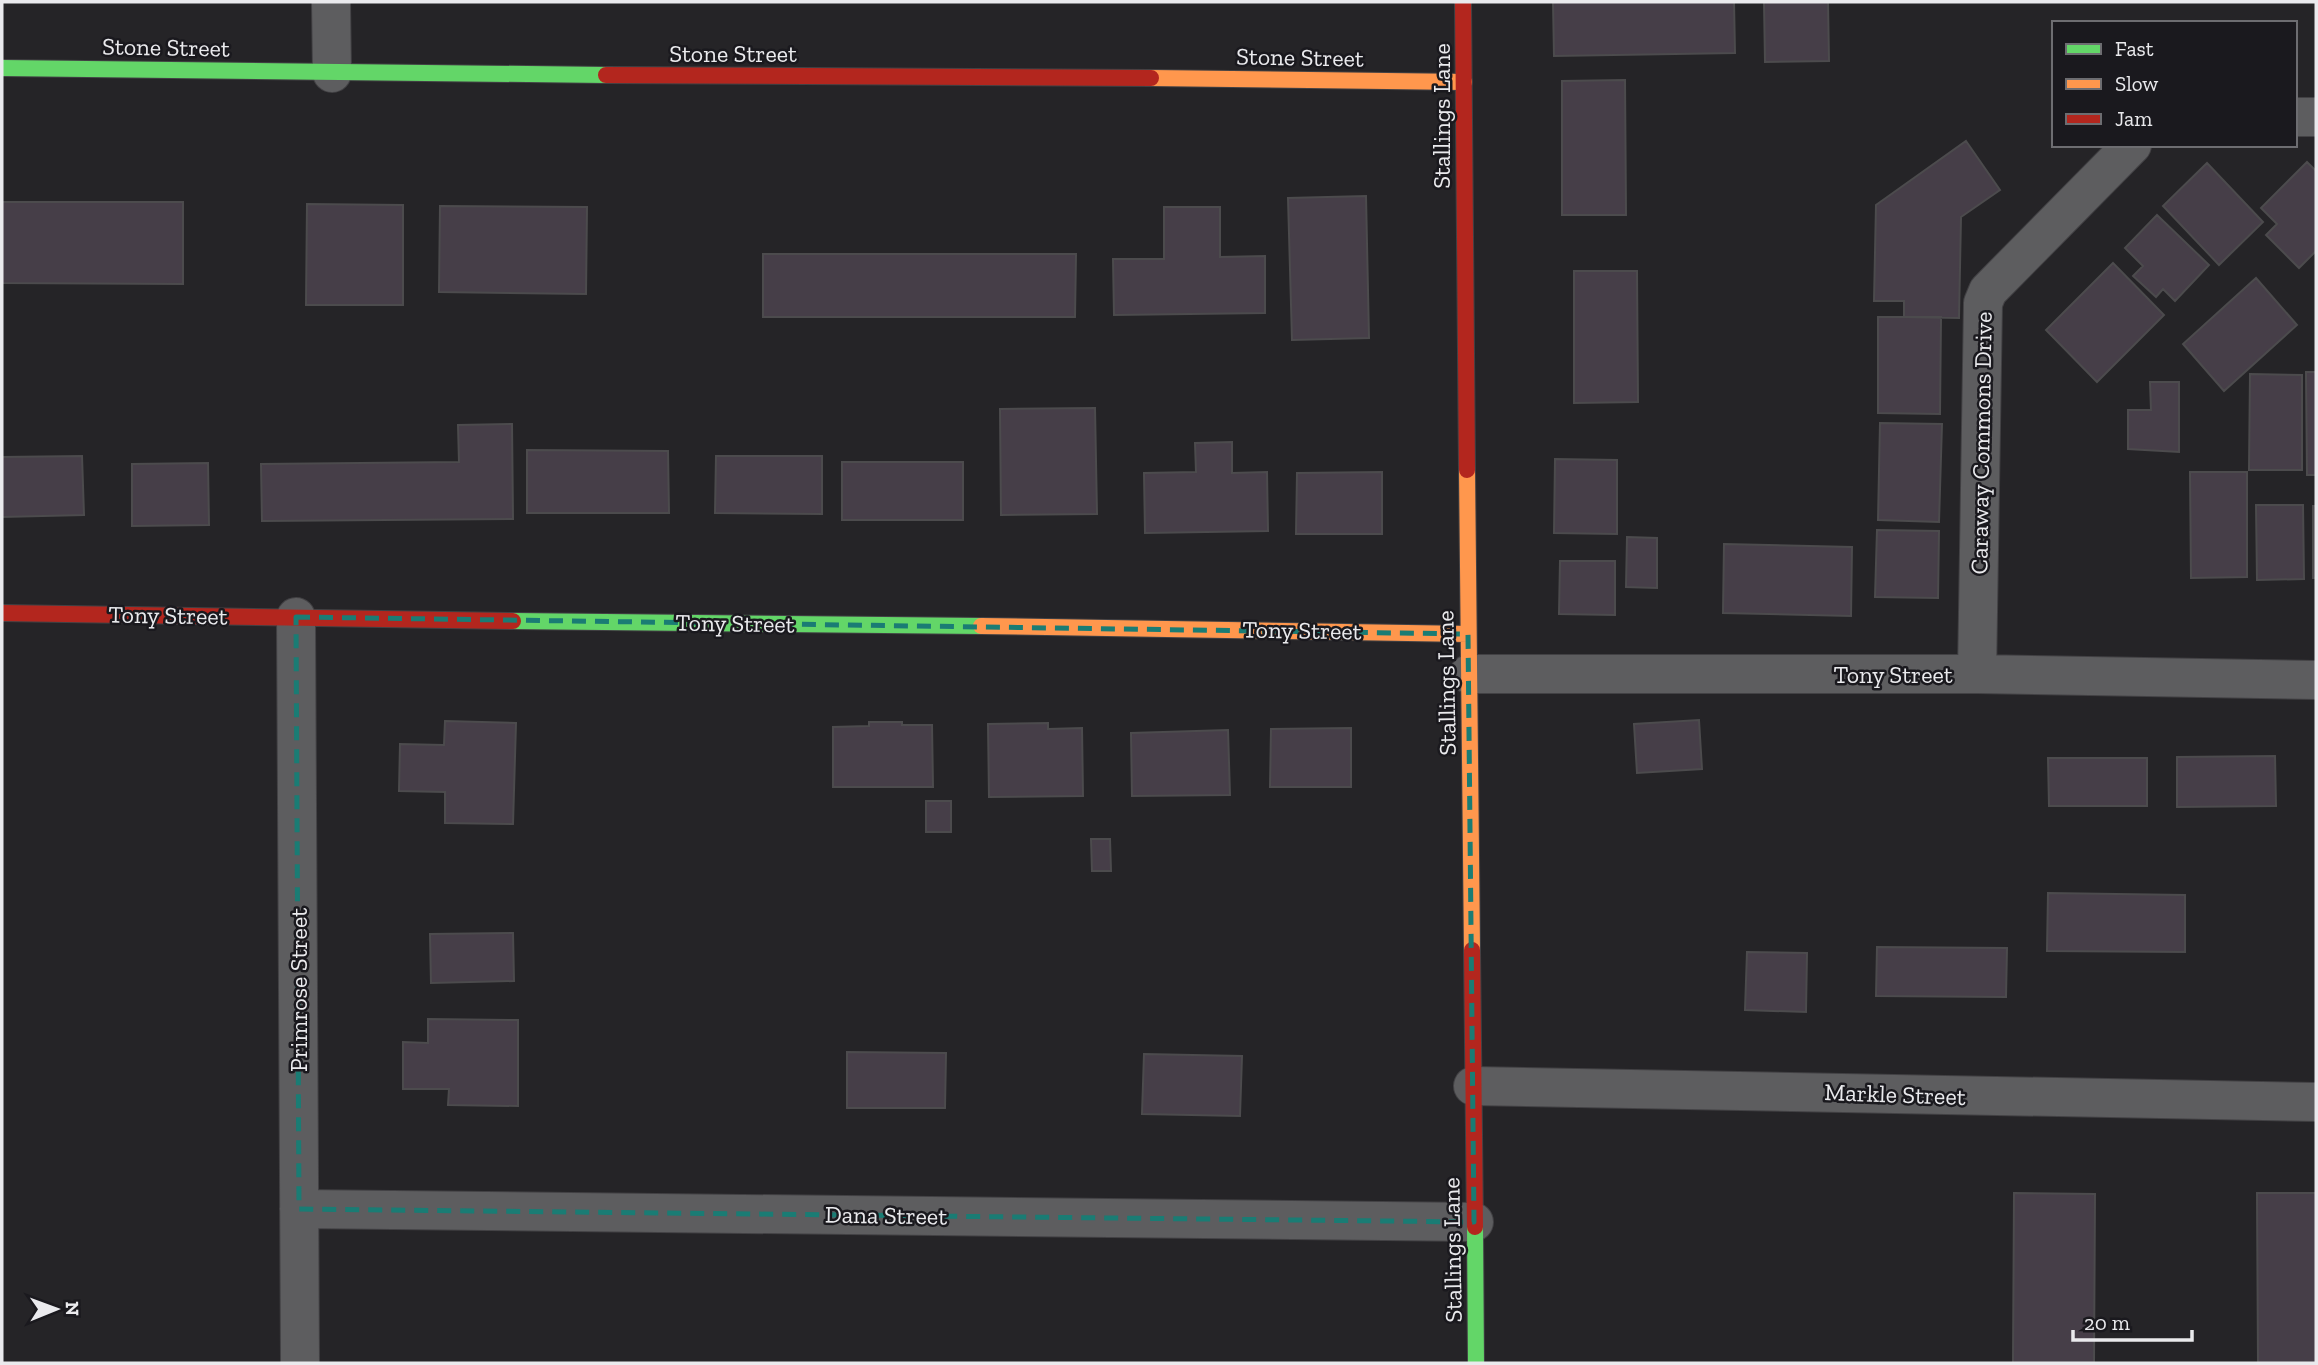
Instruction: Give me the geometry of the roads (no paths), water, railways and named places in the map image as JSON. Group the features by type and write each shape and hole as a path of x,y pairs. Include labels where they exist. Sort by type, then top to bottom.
{"street":[{"path":"331,2 332,73"},
{"name":"Stallings Lane","path":"1463,2 1476,1363"},
{"name":"Stone Street","path":"2,68 1464,82"},
{"path":"2297,117 2316,117"},
{"name":"Caraway Commons Drive","path":"1977,674 1983,303 1988,291 2130,147"},
{"name":"Tony Street","path":"2,613 1468,634"},
{"name":"Primrose Street","path":"296,617 300,1363"},
{"name":"Tony Street","path":"1469,674 1977,674 2316,680"},
{"name":"Markle Street","path":"1473,1086 1739,1089 2093,1100 2316,1102"},
{"name":"Dana Street","path":"299,1209 1474,1222"}]}
